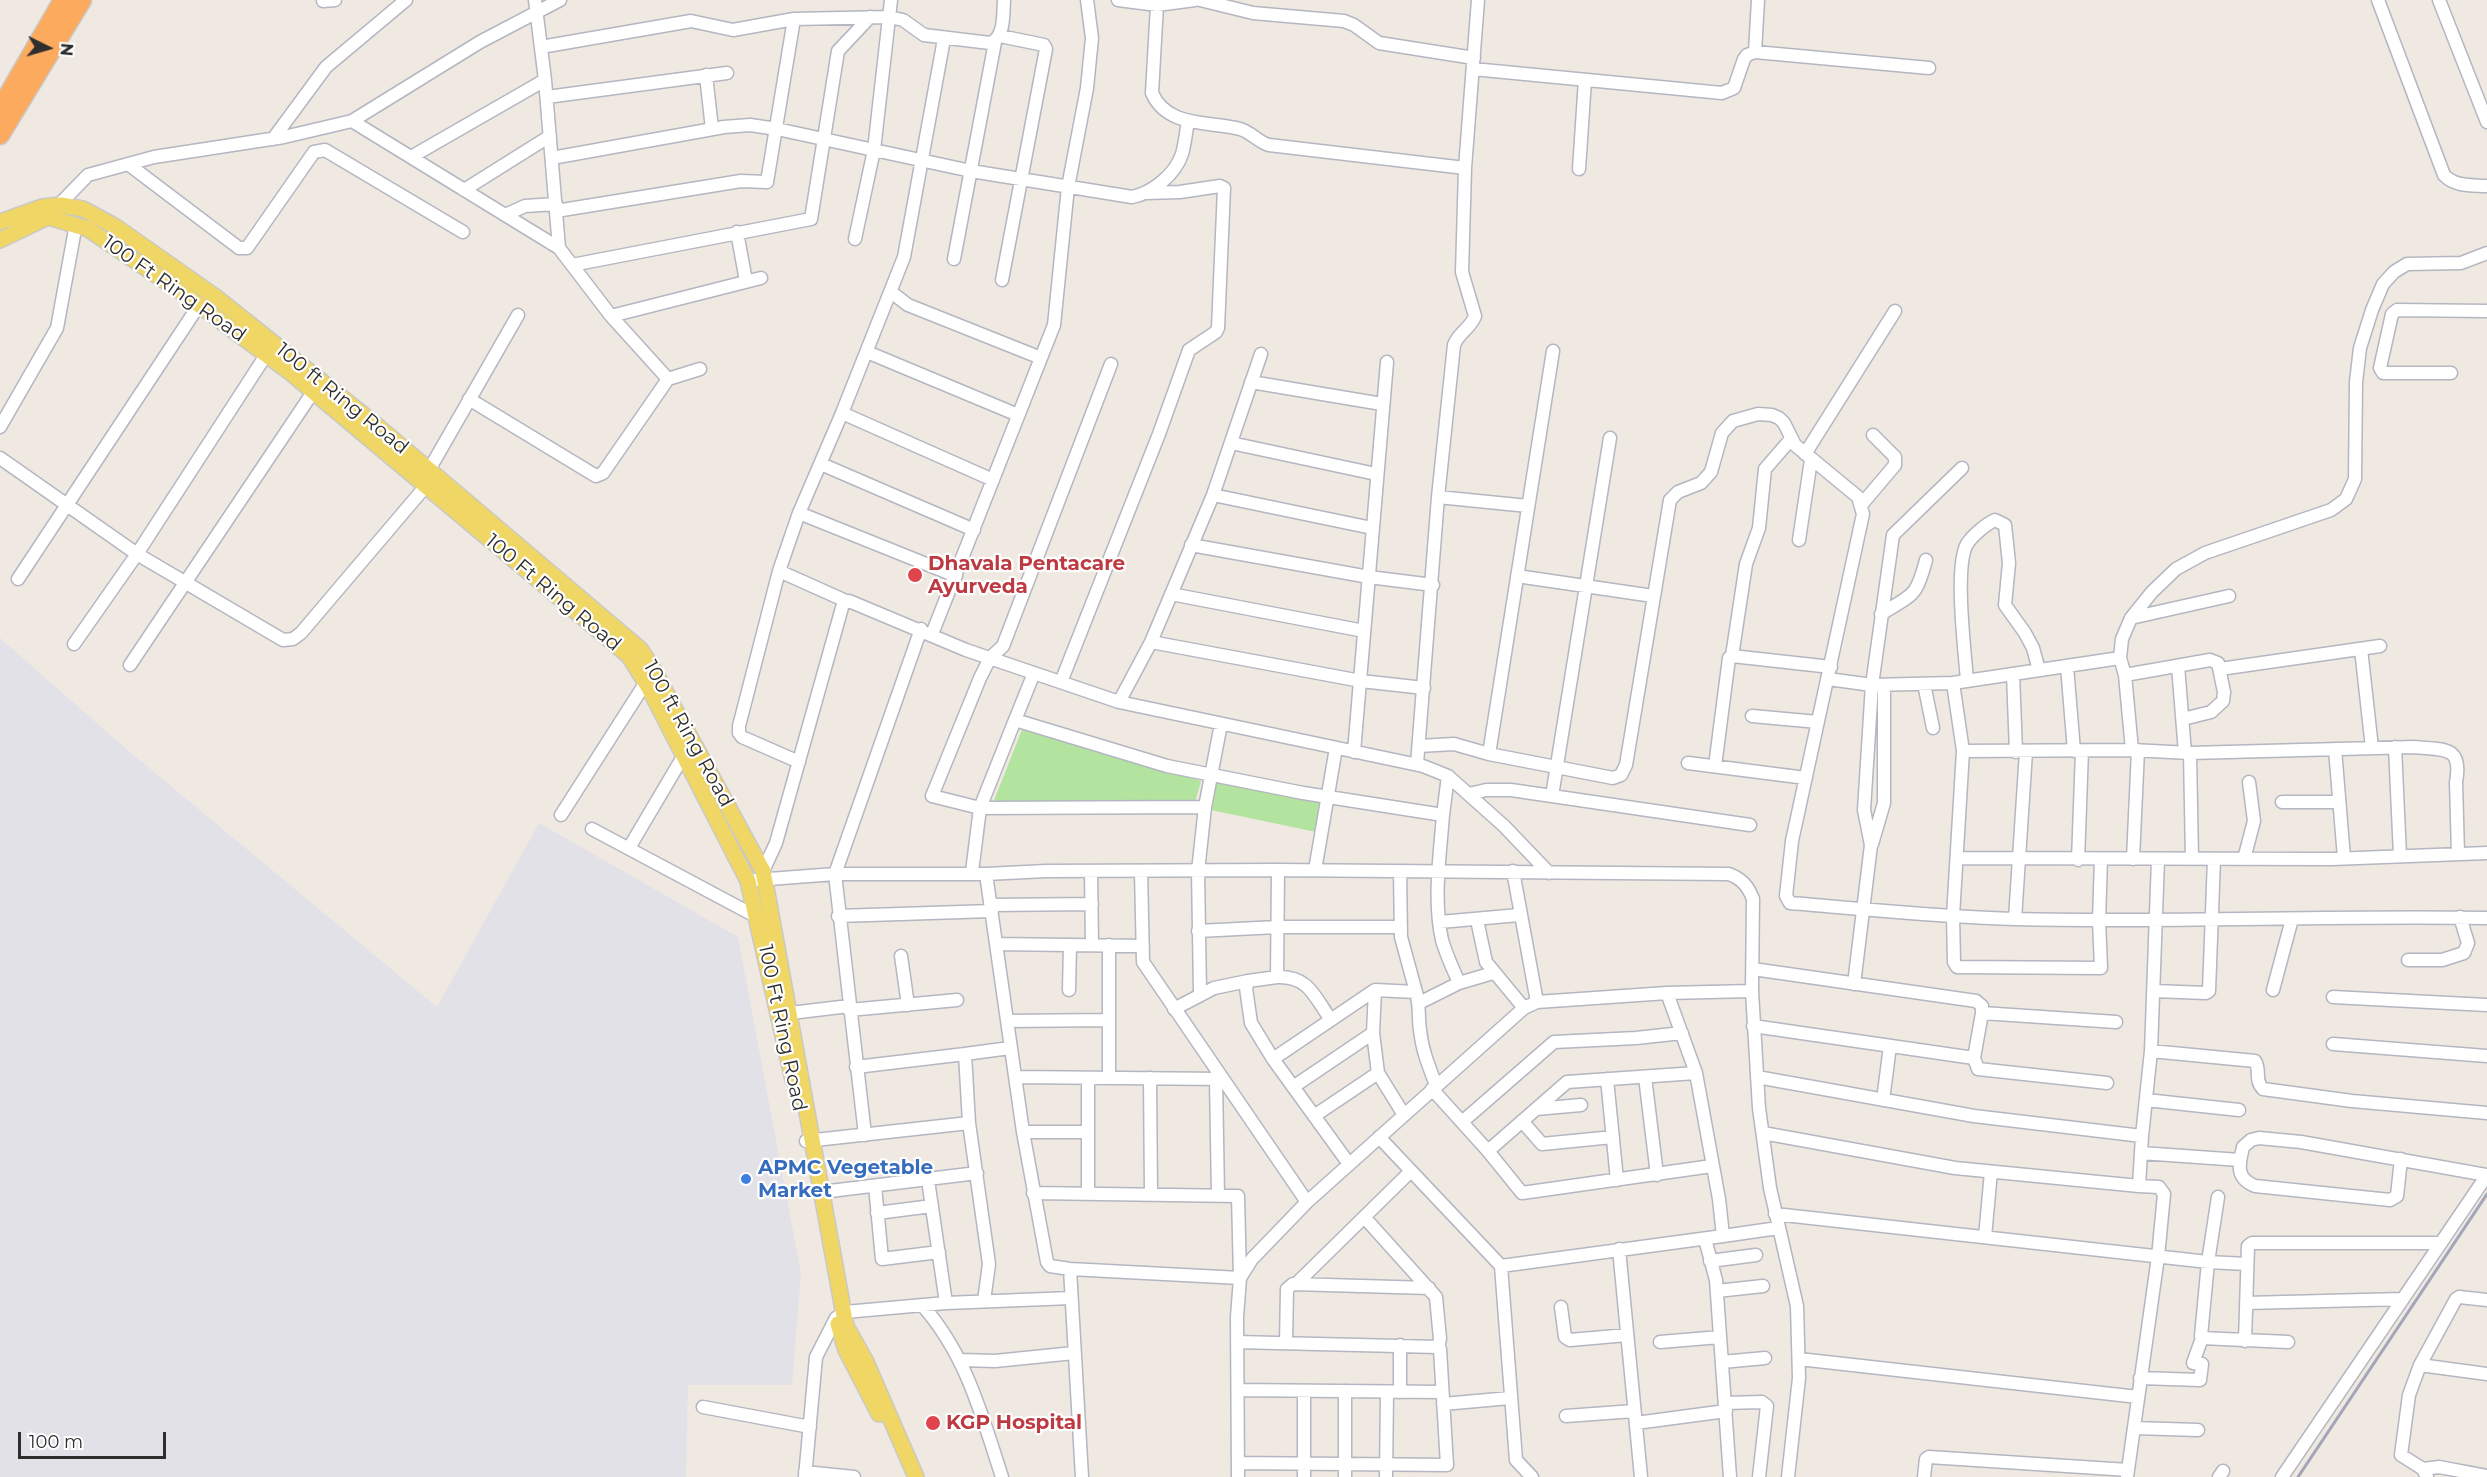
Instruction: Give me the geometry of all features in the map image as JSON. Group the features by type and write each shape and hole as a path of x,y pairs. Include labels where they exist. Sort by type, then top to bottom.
{"highway":[{"path":"0,109 63,0"},
{"path":"0,135 82,0"}],"main road":[{"name":"100 ft Ring Road","path":"0,222 42,207 59,205 83,209 116,227 217,298 429,470 640,649 652,667 764,874 791,1013 810,1141 822,1192 841,1315 866,1362 916,1477"},
{"name":"100 Ft Ring Road","path":"48,217 88,229 199,305 266,355 629,656 684,755 748,881 810,1141 846,1350 895,1444 907,1477"},
{"path":"0,240 48,217"}],"street":[{"path":"273,139 326,67 406,0"},
{"path":"48,217 88,175 154,157 273,139 352,121 536,6 561,0"},
{"path":"855,238 874,150 891,0"},
{"path":"954,260 1004,0"},
{"path":"864,1135 835,874 926,632 956,576 1054,325 1068,187 1087,87 1092,38 1087,0"},
{"path":"1118,0 1156,5 1195,0"},
{"path":"1200,0 1253,13 1344,21 1354,25 1379,43 1473,64 1585,80 1722,93 1734,88 1744,59 1755,52 1929,68"},
{"path":"1417,764 1433,585 1438,497 1454,345 1475,316 1462,272 1465,168 1478,0"},
{"path":"1755,52 1758,0"},
{"path":"2378,0 2444,175 2456,184 2487,186"},
{"path":"2439,0 2487,122"},
{"path":"1156,5 1152,93 1155,100 1168,113 1188,121 1242,130 1269,145 1465,168"},
{"path":"536,6 547,97 559,248"},
{"path":"541,46 691,21 733,30 794,19 889,16 903,20 920,33 944,39 997,39 1044,45 1046,50 1002,280"},
{"path":"572,265 811,219 838,51 870,17"},
{"path":"505,215 525,206 556,207 741,181 767,183 794,19"},
{"path":"799,762 742,737 738,730 779,571 799,513 843,413 907,246 944,39"},
{"path":"547,97 727,73"},
{"path":"706,75 712,129"},
{"path":"411,157 545,80"},
{"path":"1579,169 1585,80"},
{"path":"352,121 559,248 611,316 668,379"},
{"path":"1146,193 1167,177 1178,164 1188,121"},
{"path":"552,158 712,129 750,125 971,171 1124,197 1220,186 1224,188 1218,328 1189,350 1159,434 1061,682"},
{"path":"464,190 550,136"},
{"path":"128,164 239,249 247,248 314,152 320,150 463,232"},
{"path":"0,427 57,328 76,224"},
{"path":"737,232 746,281"},
{"path":"2133,859 2135,750 2120,658 2122,639 2131,618 2152,592 2176,569 2205,553 2331,510 2346,499 2355,479 2356,382 2360,348 2372,310 2384,284 2394,272 2407,264 2461,263 2487,253"},
{"path":"611,316 761,278"},
{"path":"891,292 908,305 1041,358"},
{"path":"18,579 199,305"},
{"path":"2451,373 2383,373 2380,368 2392,314 2397,310 2487,311"},
{"path":"1799,540 1808,457 1895,311"},
{"path":"429,470 518,315"},
{"path":"1488,754 1553,351"},
{"path":"867,352 1018,416"},
{"path":"1119,702 1151,642 1213,495 1261,354"},
{"path":"74,644 137,554 266,355"},
{"path":"1354,752 1387,362"},
{"path":"1112,364 1003,646 990,658 932,796 980,808 1205,807"},
{"path":"470,399 596,476 603,473 668,379 700,369"},
{"path":"1251,382 1383,404"},
{"path":"130,665 313,392"},
{"path":"843,413 993,480"},
{"path":"1419,746 1454,744 1488,754 1613,778 1624,771 1670,500 1678,492 1701,483 1711,472 1726,428 1733,421 1746,416 1772,415 1784,423 1791,439 1808,457 1858,497 1862,504 1863,514 1791,842 1787,900 1790,903 2015,919 2487,918"},
{"path":"1862,504 1895,465 1895,457 1873,435"},
{"path":"1552,796 1610,438"},
{"path":"1715,766 1728,661 1732,656 1746,564 1759,528 1765,469 1791,439"},
{"path":"1231,443 1376,474"},
{"path":"0,458 137,554 278,639 293,639 301,633 425,487"},
{"path":"821,464 974,530"},
{"path":"1871,845 1864,810 1878,685 1881,614 1893,536 1962,468"},
{"path":"1213,495 1372,528"},
{"path":"1438,497 1528,506"},
{"path":"799,513 956,576"},
{"path":"1967,681 1961,579 1963,557 1968,542 1995,520 2002,522 2006,535 2009,573 2005,605 2025,633 2039,670"},
{"path":"1191,545 1369,577 1433,585"},
{"path":"1881,614 1914,594 1926,560"},
{"path":"779,571 846,601 990,658 1119,702 1417,764 1448,776 1504,826 1549,873"},
{"path":"1517,576 1653,596"},
{"path":"1171,594 1364,632"},
{"path":"2131,618 2229,596"},
{"path":"764,874 776,843 846,601"},
{"path":"1151,642 1361,681 1424,688"},
{"path":"2220,669 2380,646"},
{"path":"2361,649 2372,748"},
{"path":"1732,656 1829,673 1878,685 1953,683 2120,658"},
{"path":"2124,675 2210,660 2218,663 2224,696 2220,706 2203,715 2183,719"},
{"path":"2067,666 2078,751 2078,860"},
{"path":"2178,666 2188,753 2192,859"},
{"path":"972,872 980,808 1034,672"},
{"path":"2013,674 2021,752 2019,859 2015,919"},
{"path":"561,815 645,682"},
{"path":"1953,683 1963,751 1953,916 1954,962 1957,967 2101,968 2099,920 2102,859"},
{"path":"1924,684 1933,729"},
{"path":"1854,984 1871,845 1884,803 1878,685"},
{"path":"1752,716 1818,723"},
{"path":"1015,720 1167,765 1211,775 1328,797 1443,815"},
{"path":"1200,993 1198,871 1205,807 1221,724"},
{"path":"2395,747 2400,856"},
{"path":"1963,751 2135,750 2188,753 2395,747 2443,750 2456,756 2458,854"},
{"path":"1315,870 1336,748"},
{"path":"2335,749 2344,858"},
{"path":"629,848 684,755"},
{"path":"1688,763 1806,778"},
{"path":"1448,776 1438,872 1440,922 1443,942 1459,983"},
{"path":"2244,859 2254,821 2249,782"},
{"path":"1469,794 1500,789 1750,825"},
{"path":"2282,802 2339,802"},
{"path":"592,829 757,917"},
{"path":"1957,858 2244,859 2487,853"},
{"path":"2139,1186 2151,1051 2158,920 2158,859"},
{"path":"2154,991 2206,993 2209,991 2214,859"},
{"path":"748,881 764,874 1278,870 1729,874 1738,878 1749,887 1753,898 1753,1026 1763,1133 1775,1214 1797,1306 1799,1378 1788,1477"},
{"path":"1277,977 1278,870"},
{"path":"1091,871 1092,945"},
{"path":"1141,871 1143,962 1219,1078 1307,1202"},
{"path":"1400,871 1401,937 1418,997 1419,1028 1424,1056 1434,1087 1522,1193 1712,1166"},
{"path":"1513,872 1537,1002"},
{"path":"986,874 1023,1132 1047,1262 1050,1266 1070,1269 1240,1278"},
{"path":"838,916 1092,904"},
{"path":"1440,922 1520,915"},
{"path":"2408,960 2442,960 2464,953 2468,943 2460,918"},
{"path":"2273,990 2292,919"},
{"path":"1477,920 1483,953 1493,973 1524,1008"},
{"path":"1198,931 1277,927 1401,927"},
{"path":"996,944 1143,946"},
{"path":"1069,990 1070,945"},
{"path":"1109,945 1109,1078"},
{"path":"902,956 908,1005"},
{"path":"1753,969 1976,1001 1982,1006 1974,1058 1978,1069 2107,1083"},
{"path":"1273,1059 1375,990 1418,997 1493,973"},
{"path":"1174,1009 1200,993 1214,988 1248,981 1291,977 1304,982 1331,1020"},
{"path":"1248,981 1246,988 1248,1014 1273,1059 1349,1164"},
{"path":"1375,990 1373,1033 1378,1073 1404,1114"},
{"path":"1240,1278 1263,1245 1307,1202 1524,1008 1537,1002 1667,993 1752,992"},
{"path":"1667,993 1696,1073 1724,1236"},
{"path":"2333,997 2487,1005"},
{"path":"791,1013 957,1000"},
{"path":"1982,1013 2116,1022"},
{"path":"1007,1021 1109,1020"},
{"path":"1753,1026 1974,1058"},
{"path":"1293,1087 1373,1033"},
{"path":"1462,1122 1554,1042 1682,1034"},
{"path":"2333,1044 2487,1056"},
{"path":"1883,1100 1890,1046"},
{"path":"856,1067 1010,1048"},
{"path":"2151,1051 2255,1061 2258,1065 2259,1085 2263,1089 2352,1101 2487,1113"},
{"path":"965,1054 969,1123 989,1264 984,1301"},
{"path":"1314,1116 1378,1073"},
{"path":"1488,1151 1567,1082 1696,1073"},
{"path":"1015,1077 1219,1078"},
{"path":"1645,1077 1657,1175"},
{"path":"1757,1077 1974,1116 2142,1136"},
{"path":"1088,1078 1088,1194"},
{"path":"1150,1078 1151,1195"},
{"path":"1218,1196 1219,1078"},
{"path":"1607,1079 1617,1180"},
{"path":"2146,1100 2239,1110"},
{"path":"1536,1109 1581,1105"},
{"path":"1522,1121 1542,1144 1613,1137"},
{"path":"810,1141 969,1123"},
{"path":"1023,1132 1088,1132"},
{"path":"1763,1133 1956,1168 2159,1187 2164,1194 2158,1257 2128,1473 1929,1457 1926,1459 1924,1477"},
{"path":"1379,1137 1501,1266 1516,1460 1532,1477"},
{"path":"2282,1477 2487,1175 2401,1159 2301,1142 2259,1138 2246,1143 2240,1160 2242,1178 2255,1186 2390,1200 2397,1196 2401,1159"},
{"path":"2141,1153 2240,1160"},
{"path":"1286,1343 1287,1289 1297,1283 1411,1171"},
{"path":"1985,1237 1991,1172"},
{"path":"822,1192 977,1173"},
{"path":"928,1180 946,1303"},
{"path":"874,1186 882,1259 939,1252"},
{"path":"1033,1193 1238,1196 1240,1198 1237,1342 1238,1477"},
{"path":"2140,1378 2200,1380 2202,1364 2193,1363 2202,1338 2208,1262 2218,1197"},
{"path":"877,1213 932,1206"},
{"path":"1775,1214 2158,1257 2247,1264"},
{"path":"1238,1463 1303,1464 1346,1471 1386,1471 1447,1465 1440,1349 1438,1347 1440,1339 1438,1301 1429,1288 1365,1218"},
{"path":"1501,1266 1778,1228"},
{"path":"1706,1239 1717,1291 1730,1477"},
{"path":"2246,1341 2248,1246 2252,1243 2441,1243"},
{"path":"1619,1249 1641,1477"},
{"path":"1710,1261 1756,1255"},
{"path":"1070,1269 1082,1477"},
{"path":"1297,1283 1429,1288"},
{"path":"1717,1291 1763,1286"},
{"path":"854,1477 805,1475 816,1357 841,1315 946,1303 1071,1298"},
{"path":"2487,1300 2458,1298 2420,1365 2409,1395 2400,1450 2403,1458 2425,1473 2439,1467 2487,1476"},
{"path":"2246,1303 2403,1299"},
{"path":"921,1305 949,1339 961,1360 977,1400 1002,1477"},
{"path":"1561,1307 1565,1337 1570,1340 1627,1335"},
{"path":"1660,1342 1720,1337"},
{"path":"2202,1338 2288,1342"},
{"path":"1237,1342 1438,1347"},
{"path":"1400,1345 1400,1392"},
{"path":"961,1360 995,1361 1074,1353"},
{"path":"1722,1362 1766,1358"},
{"path":"1799,1359 2138,1397"},
{"path":"2420,1365 2487,1374"},
{"path":"1238,1390 1400,1392 1443,1398 1510,1398"},
{"path":"1304,1391 1304,1477"},
{"path":"1345,1391 1346,1471"},
{"path":"1386,1392 1386,1471"},
{"path":"1566,1416 1635,1417 1762,1402 1767,1406 1759,1477"},
{"path":"703,1407 810,1427"},
{"path":"2134,1428 2198,1430"}],"shaded area":[{"path":"0,638 131,753 437,1007 539,823 738,937 801,1274 792,1385 688,1385 686,1477 0,1477"}],"green space":[{"path":"1023,727 1201,781 1195,802 993,803"},
{"path":"1217,780 1322,802 1316,832 1211,810"}],"railway":[{"path":"2298,1477 2487,1194"}],"place":[{"name":"Dhavala Pentacare Ayurveda","path":"915,575"},
{"name":"APMC Vegetable Market","path":"746,1179"},
{"name":"KGP Hospital","path":"933,1423"}]}
